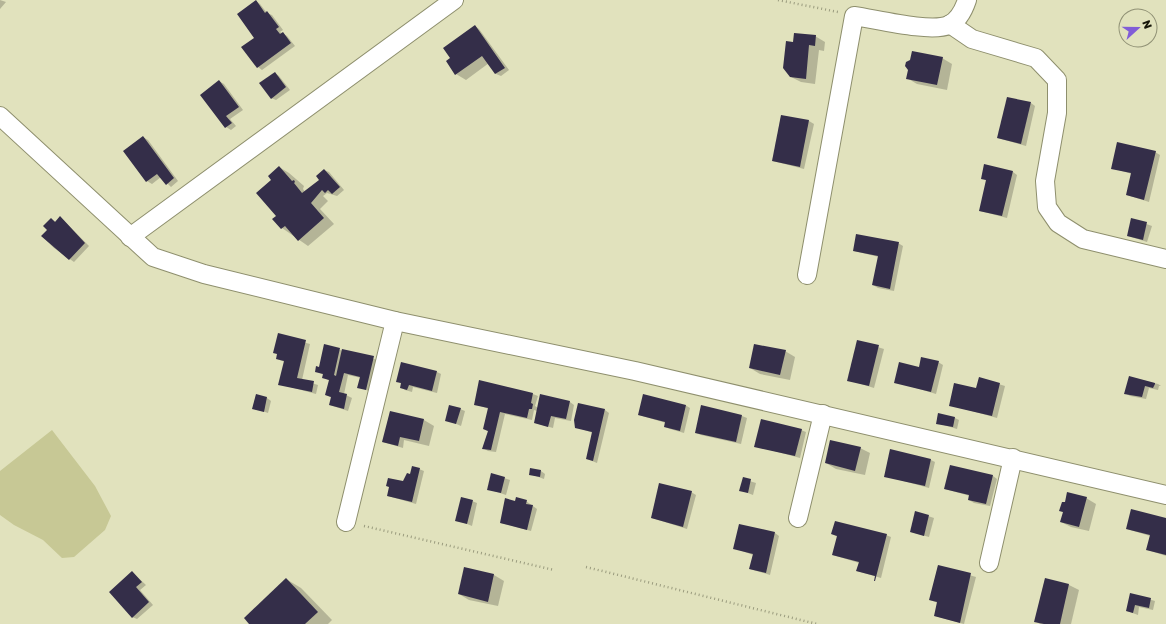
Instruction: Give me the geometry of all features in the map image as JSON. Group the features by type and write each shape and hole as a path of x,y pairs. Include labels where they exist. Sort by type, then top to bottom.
{"street":[{"path":"130,237 454,0"},
{"path":"807,275 854,16 932,28 950,24 962,13 967,0"},
{"path":"950,24 972,39 1036,58 1057,80 1057,113 1045,181 1047,207 1058,223 1083,240 1166,260"},
{"path":"0,116 153,257 204,274 395,321 635,371 1166,494"},
{"path":"346,522 395,321"},
{"path":"798,518 823,414"},
{"path":"989,562 1012,458"}],"path":[{"path":"778,0 854,16"},
{"path":"346,522 554,570"},
{"path":"586,567 816,624"}],"green space":[{"path":"52,430 95,486 111,516 105,530 74,557 62,558 43,540 14,525 0,515 0,471"}],"building":[{"path":"256,0 265,13 267,11 279,27 276,29 280,34 283,32 291,43 257,68 241,47 254,38 237,14"},
{"path":"475,25 505,68 495,74 482,56 455,75 446,61 450,58 443,48"},
{"path":"794,33 816,35 815,46 809,45 806,79 790,77 783,68 786,41 793,42"},
{"path":"912,51 943,57 937,85 906,79 908,70 905,66 906,62 910,60"},
{"path":"275,72 286,87 271,99 259,83"},
{"path":"219,80 239,107 226,116 232,123 225,128 200,95"},
{"path":"1007,97 1031,102 1021,144 997,138"},
{"path":"781,115 809,120 800,167 772,161"},
{"path":"143,136 174,178 166,185 157,174 146,182 123,151"},
{"path":"1117,142 1156,151 1144,200 1126,195 1131,173 1111,169"},
{"path":"984,164 1013,171 1002,216 979,211 986,180 981,179"},
{"path":"279,166 292,181 294,180 294,183 302,193 319,180 316,176 324,169 340,187 332,194 328,190 325,193 322,190 311,203 324,218 298,241 285,226 281,229 272,219 276,216 256,193 271,180 268,176"},
{"path":"60,216 85,243 69,260 41,236 47,230 43,226 51,218 55,222"},
{"path":"1131,218 1147,222 1143,240 1127,236"},
{"path":"856,234 899,242 890,289 872,285 878,256 853,251"},
{"path":"278,333 306,340 297,378 314,381 312,392 278,385 284,361 276,359 277,354 273,353"},
{"path":"857,340 879,345 869,386 847,381"},
{"path":"324,344 340,348 334,375 336,376 342,349 374,356 366,390 357,388 360,377 344,373 339,392 347,394 344,409 329,405 331,397 325,395 329,380 322,378 323,374 315,372 316,366 319,367"},
{"path":"754,344 786,350 780,375 749,368"},
{"path":"921,357 939,361 931,392 894,383 899,362 919,367"},
{"path":"401,362 437,371 432,391 409,385 407,390 400,388 401,383 396,382"},
{"path":"1129,376 1155,384 1153,388 1145,386 1142,397 1124,394"},
{"path":"979,377 1000,383 992,416 949,406 954,383 976,388"},
{"path":"479,380 533,393 531,403 533,404 532,409 529,409 527,418 500,412 491,450 482,449 488,431 483,429 488,408 474,405"},
{"path":"256,394 267,397 264,412 252,409"},
{"path":"540,394 570,401 566,419 551,416 548,427 534,423"},
{"path":"643,394 686,405 680,431 664,427 665,422 638,415"},
{"path":"578,403 605,409 593,461 586,459 592,432 575,428 574,420"},
{"path":"449,405 461,408 456,424 445,421"},
{"path":"701,405 742,415 736,442 695,433"},
{"path":"390,411 424,419 419,441 400,437 398,446 382,442"},
{"path":"938,413 955,417 953,427 936,424"},
{"path":"761,419 802,429 795,456 754,447"},
{"path":"830,440 861,447 855,471 825,463"},
{"path":"890,449 931,459 925,486 884,477"},
{"path":"950,465 993,475 986,504 968,500 969,495 944,489"},
{"path":"412,466 420,468 412,502 387,496 389,487 386,486 388,478 403,481 407,473 410,474"},
{"path":"530,468 541,470 540,477 529,475"},
{"path":"491,473 505,477 501,493 487,490"},
{"path":"743,477 751,479 748,493 739,491"},
{"path":"659,483 692,491 683,527 651,518"},
{"path":"1067,492 1087,497 1079,527 1060,522 1063,512 1059,511 1062,502 1065,502"},
{"path":"461,497 473,500 467,524 455,521"},
{"path":"516,497 527,500 526,504 533,505 527,530 500,523 505,498 515,501"},
{"path":"1131,509 1166,518 1166,555 1146,550 1150,535 1126,529"},
{"path":"915,511 929,515 924,536 910,532"},
{"path":"835,521 887,534 875,581 875,576 856,571 859,562 832,555 837,536 831,534"},
{"path":"739,524 775,532 766,573 749,569 753,554 733,549"},
{"path":"938,565 971,573 960,623 934,616 937,602 929,600"},
{"path":"464,567 494,574 488,602 458,594"},
{"path":"132,571 142,582 136,587 149,602 132,618 109,592"},
{"path":"286,578 318,612 305,624 249,624 244,618"},
{"path":"1045,578 1069,584 1060,624 1044,624 1034,622"},
{"path":"1130,593 1151,598 1149,608 1135,605 1133,613 1126,611"}]}
